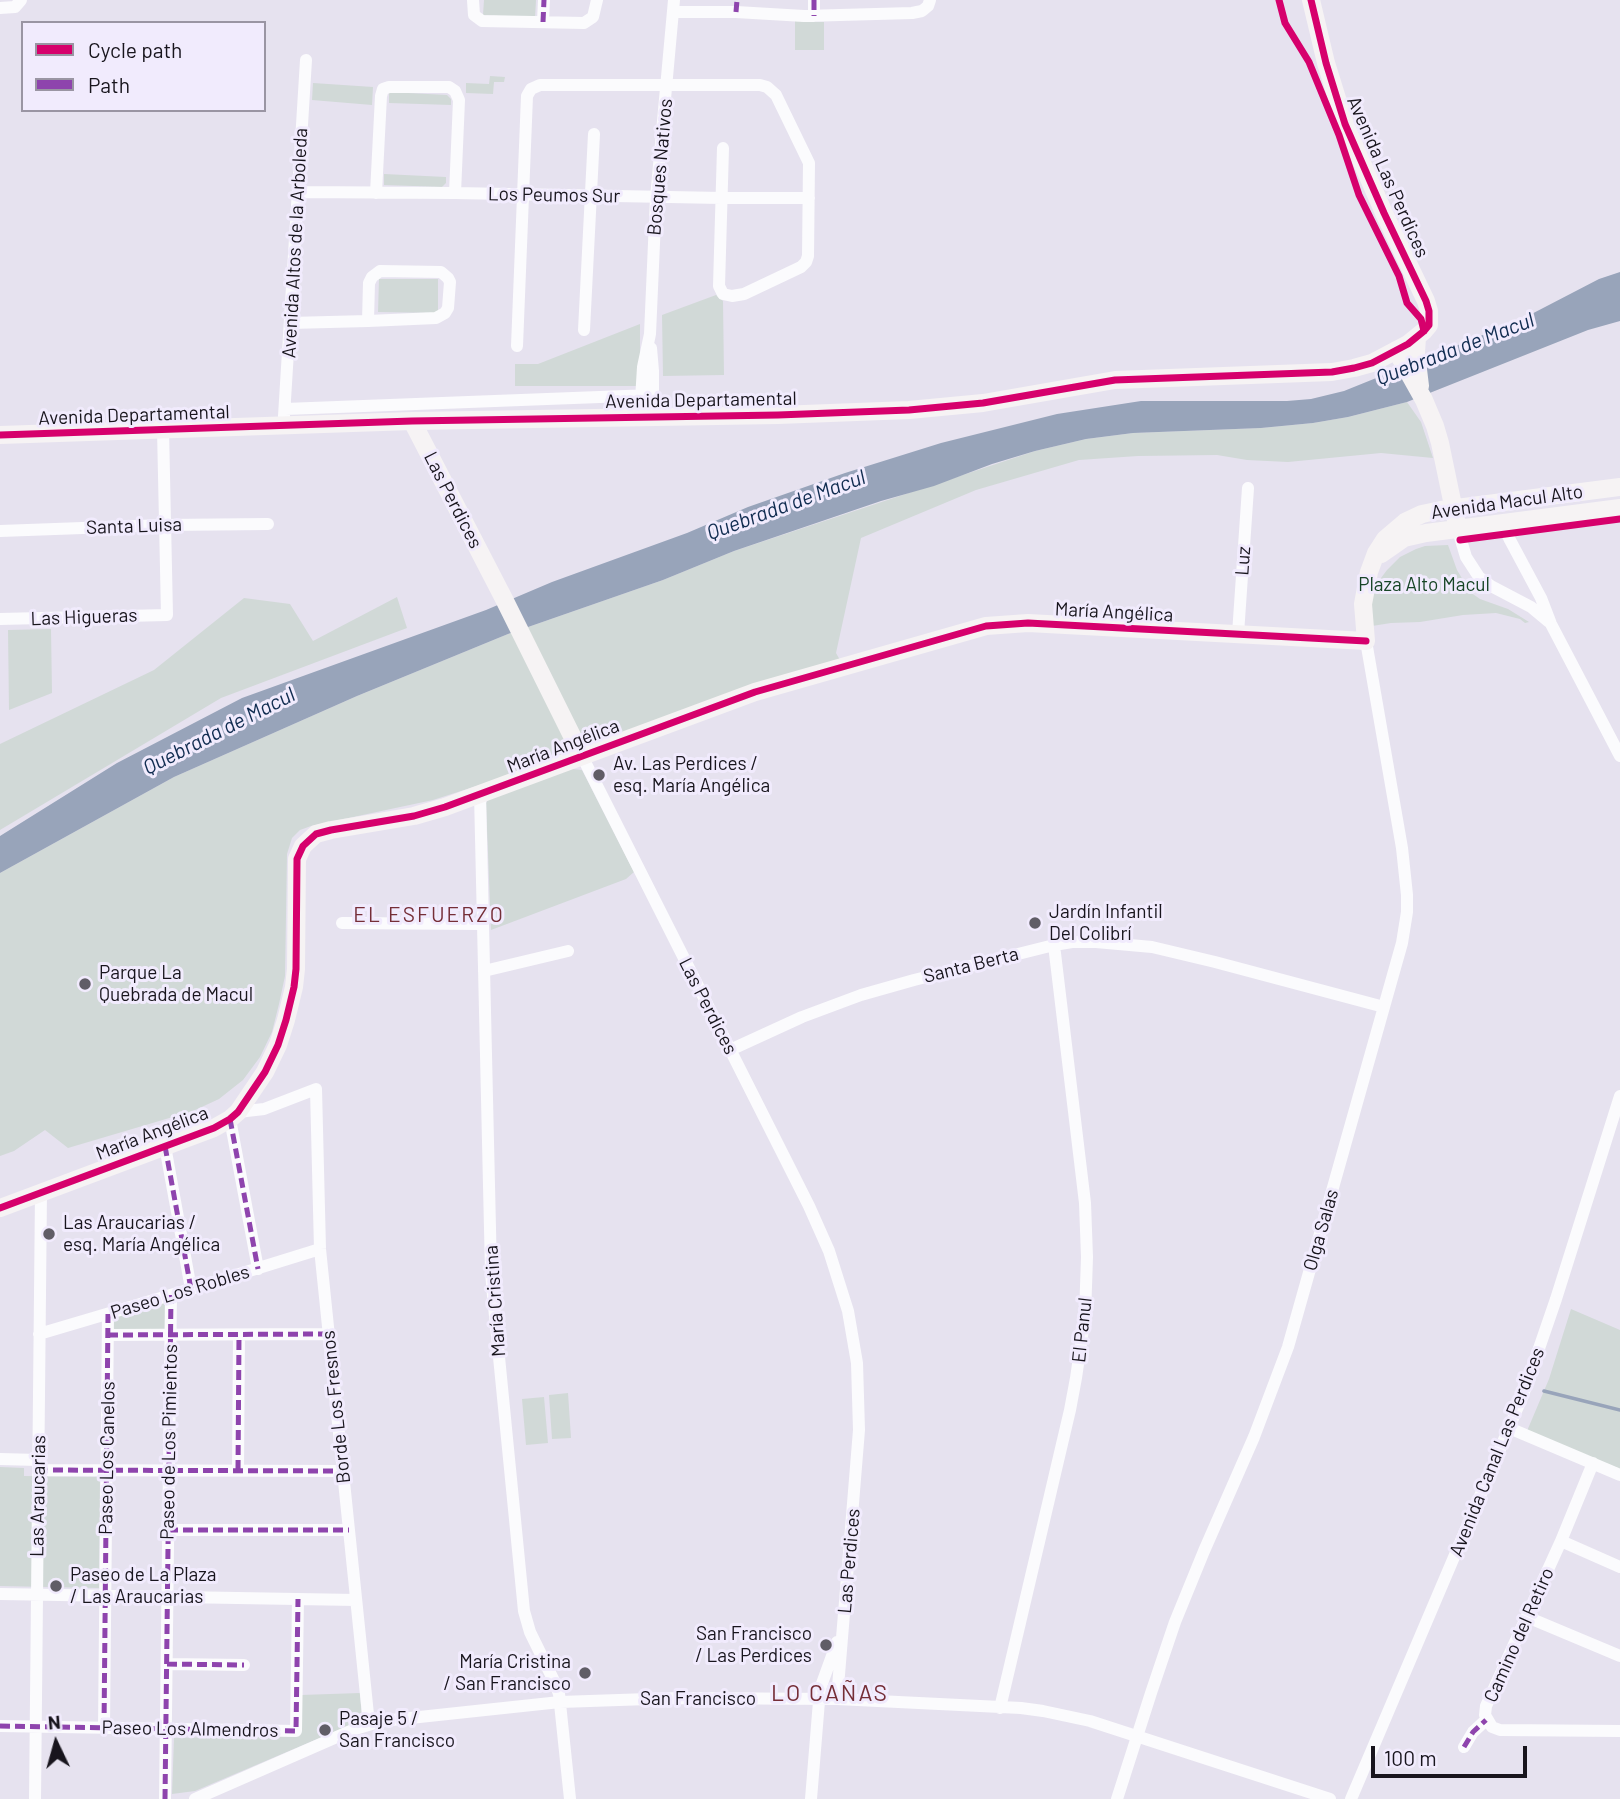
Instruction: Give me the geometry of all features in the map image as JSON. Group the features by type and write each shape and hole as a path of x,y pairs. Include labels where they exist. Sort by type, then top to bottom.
{"street":[{"path":"473,0 474,15 482,21 584,23 596,12 597,0"},
{"path":"543,22 544,0"},
{"path":"814,0 814,16"},
{"path":"674,6 736,6 814,16 912,13 922,11 930,0"},
{"name":"Avenida Las Perdices","path":"1311,0 1326,63 1345,124 1426,301 1429,325 1417,337 1405,358"},
{"path":"0,8 13,8 19,3"},
{"name":"Bosques Nativos","path":"647,416 643,367 650,334 656,198 674,6"},
{"name":"Avenida Altos de la Arboleda","path":"284,417 306,60"},
{"path":"517,346 527,96 531,89 540,85 760,85 767,86 776,95 809,163 808,256 801,267 744,294 732,296 723,294 719,286 723,148"},
{"path":"376,192 383,89 449,87 456,91 459,100 455,193"},
{"path":"584,330 594,134"},
{"name":"Los Peumos Sur","path":"298,192 809,198"},
{"path":"290,323 368,321 436,318 448,308 450,282 446,274 380,271 369,283 368,321"},
{"path":"1405,358 1440,443 1466,557 1479,577 1500,592 1531,607 1551,624"},
{"name":"Avenida Departamental","path":"284,417 412,421 792,414 947,407 1006,400 1115,380 1332,372 1354,369 1372,362 1405,358"},
{"name":"Avenida Departamental","path":"0,435 163,429 284,417 647,396"},
{"name":"Las Perdices","path":"412,421 819,1228 837,1273 852,1328 857,1363 859,1430 837,1699"},
{"path":"163,429 165,525"},
{"name":"Avenida Macul Alto","path":"1366,640 1363,614 1369,572 1385,539 1405,522 1422,514 1453,508 1620,487"},
{"name":"Luz","path":"1238,634 1248,488"},
{"name":"Avenida Macul Alto","path":"1374,561 1404,538 1426,533 1620,508"},
{"path":"1503,523 1541,598 1551,624 1620,756"},
{"name":"Santa Luisa","path":"0,531 268,524"},
{"name":"Las Higueras","path":"0,620 167,615 165,525"},
{"name":"María Angélica","path":"234,1116 258,1084 272,1059 291,1003 297,961 299,852 311,837 322,832 414,816 445,807 755,692 986,626 1028,623 1366,640"},
{"name":"Olga Salas","path":"1117,1799 1175,1622 1254,1437 1288,1347 1402,943 1407,895 1398,815 1366,640"},
{"name":"María Cristina","path":"480,794 491,1272 523,1602 530,1632 555,1683 560,1702 570,1799"},
{"path":"342,923 482,924"},
{"name":"Santa Berta","path":"730,1050 802,1017 861,995 1054,945 1084,942 1152,947 1384,1007"},
{"name":"El Panul","path":"1000,1707 1070,1410 1085,1315 1085,1203 1054,945"},
{"path":"484,971 568,951"},
{"name":"María Angélica","path":"0,1208 214,1128 234,1116 264,1109 316,1089"},
{"name":"Borde Los Fresnos","path":"316,1089 320,1249 369,1724"},
{"name":"Avenida Canal Las Perdices","path":"1351,1799 1523,1395 1614,1135 1620,1096"},
{"path":"234,1116 258,1269"},
{"path":"165,1146 191,1289"},
{"name":"Las Araucarias","path":"35,1799 41,1192"},
{"name":"Paseo Los Robles","path":"40,1334 320,1249"},
{"name":"Paseo de Los Pimientos","path":"165,1799 171,1295"},
{"name":"Paseo Los Canelos","path":"104,1728 108,1314"},
{"path":"108,1335 329,1334"},
{"path":"237,1470 239,1335"},
{"path":"1509,1428 1620,1475"},
{"path":"0,1459 107,1470 343,1471"},
{"name":"Camino del Retiro","path":"1593,1463 1561,1541 1486,1706 1486,1720 1492,1727 1500,1730 1620,1731"},
{"path":"168,1530 349,1530"},
{"path":"1561,1541 1620,1567"},
{"path":"0,1594 356,1600"},
{"name":"Paseo Los Almendros","path":"0,1726 296,1731 298,1599"},
{"path":"1527,1617 1620,1656"},
{"name":"Las Perdices","path":"811,1799 820,1689 843,1629"},
{"path":"167,1664 244,1665"},
{"name":"San Francisco","path":"195,1799 369,1724 560,1702 678,1698 837,1699 1000,1707 1066,1715 1330,1799"},
{"path":"1464,1747 1473,1732 1486,1720"}],"green space":[{"path":"484,0 536,0 535,18 483,15"},
{"path":"795,21 824,22 824,50 795,50"},
{"path":"490,76 505,77 504,82 494,82 493,94 466,93 466,83 489,84"},
{"path":"313,83 373,87 372,105 312,100"},
{"path":"389,92 447,95 451,99 451,105 389,103"},
{"path":"384,174 446,177 446,183 442,187 384,185"},
{"path":"379,279 438,279 438,313 378,312"},
{"path":"716,295 723,301 724,375 663,376 662,315"},
{"path":"640,324 640,386 515,386 515,364 538,364"},
{"name":"Parque La Quebrada de Macul","path":"1407,402 1421,422 1433,458 1381,453 1288,462 1217,455 1079,460 976,490 861,538 836,653 840,660 570,756 433,800 300,830 292,838 287,854 285,976 279,1004 272,1032 260,1057 243,1080 219,1099 193,1111 68,1148 45,1130 14,1151 0,1156 0,873 174,777 357,696 508,634 663,580 734,551 1035,451 1086,439 1133,433 1261,428 1313,423"},
{"name":"Plaza Alto Macul","path":"1448,545 1457,570 1470,592 1529,622 1496,613 1372,626 1373,596 1387,570 1400,557 1416,549"},
{"path":"397,597 407,628 221,698 0,830 0,744 154,670 244,598 290,604 313,641"},
{"path":"51,629 52,693 9,710 8,630"},
{"path":"572,769 582,770 634,872 626,879 491,930 486,803 490,797"},
{"path":"165,1301 167,1332 111,1333 111,1318"},
{"path":"1571,1309 1620,1330 1620,1469 1527,1431 1549,1379"},
{"path":"568,1393 571,1438 552,1439 549,1395"},
{"path":"544,1397 548,1443 526,1445 522,1399"},
{"path":"0,1467 24,1468 24,1476 100,1477 99,1588 0,1586"},
{"path":"360,1693 362,1720 195,1791 172,1794 174,1738 300,1735 301,1695"}],"water":[{"name":"Quebrada de Macul","path":"1620,272 1620,321 1588,330 1407,402 1313,423 1261,428 1133,433 1086,439 992,464 934,486 881,501 734,551 663,580 508,634 357,696 174,777 0,873 0,836 117,763 242,698 486,610 748,507 941,443 1057,414 1141,401 1287,401 1311,399 1344,391 1520,320 1599,279"}],"waterway":[{"path":"1544,1391 1620,1410"}],"marked path":[{"path":"543,22 544,0"},
{"path":"736,12 737,0"},
{"path":"814,0 814,16"},
{"path":"230,1119 258,1269"},
{"path":"165,1146 191,1289"},
{"path":"165,1799 171,1295"},
{"path":"104,1728 108,1314"},
{"path":"108,1335 329,1334"},
{"path":"238,1470 239,1335"},
{"path":"38,1470 343,1471"},
{"path":"168,1530 349,1530"},
{"path":"0,1726 296,1731 298,1599"},
{"path":"167,1664 244,1665"},
{"path":"1464,1747 1473,1732 1486,1720"}],"cycle path":[{"path":"1279,0 1285,23 1309,62 1339,135 1359,195 1399,276 1407,303 1421,319 1424,331"},
{"path":"0,435 412,421 778,415 909,410 983,403 1115,380 1332,372 1372,363 1408,344 1424,331 1429,325 1429,311 1345,124 1326,63 1311,0"},
{"path":"1460,540 1620,519"},
{"path":"0,1208 214,1128 238,1112 265,1072 286,1020 296,969 297,859 303,846 316,834 414,816 445,807 755,692 986,626 1028,623 1366,641"}],"place":[{"name":"Av. Las Perdices / esq. María Angélica","path":"599,775"},
{"name":"Jardín Infantil Del Colibrí","path":"1035,923"},
{"name":"Parque La Quebrada de Macul","path":"85,984"},
{"name":"Las Araucarias / esq. María Angélica","path":"49,1234"},
{"name":"Paseo de La Plaza / Las Araucarias","path":"56,1586"},
{"name":"San Francisco / Las Perdices","path":"826,1645"},
{"name":"María Cristina / San Francisco","path":"585,1673"},
{"name":"Pasaje 5 / San Francisco","path":"325,1730"}],"district":[{"name":"EL ESFUERZO","path":"429,915"},
{"name":"LO CAÑAS","path":"830,1693"}]}
